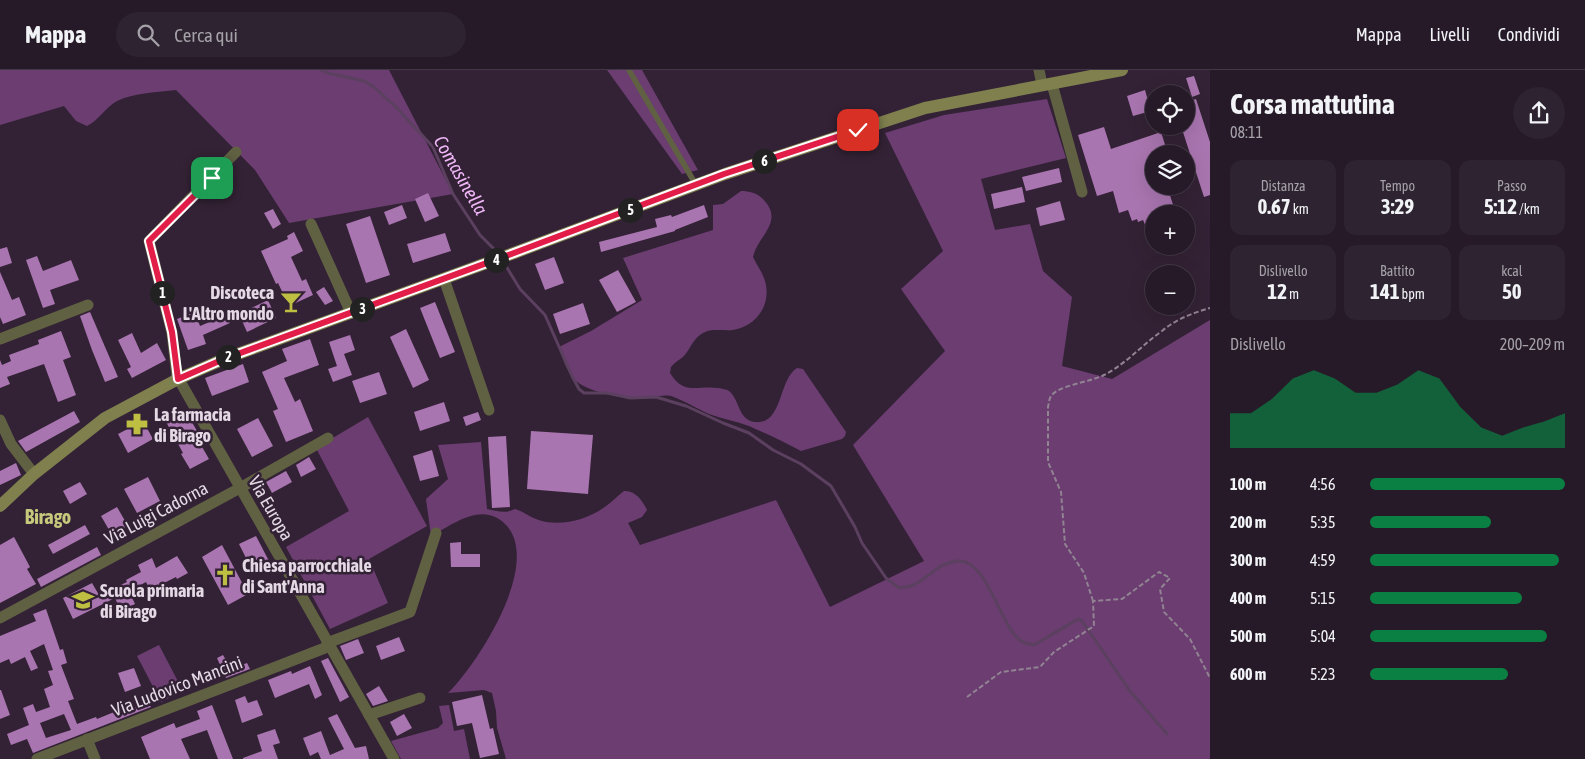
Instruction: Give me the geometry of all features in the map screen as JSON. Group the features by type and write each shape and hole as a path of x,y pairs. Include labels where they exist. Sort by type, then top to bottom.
{"street":[{"path":"1039,70 1047,85 1082,192"},
{"path":"0,506 34,474 105,418 178,379 224,359 696,185 925,108 1122,70"},
{"path":"178,379 172,332 149,241 236,152"},
{"path":"311,224 351,313"},
{"path":"444,279 489,410"},
{"path":"0,339 88,306"},
{"name":"Via Europa","path":"178,379 394,759"},
{"path":"0,420 11,444 34,474"},
{"name":"Via Luigi Cadorna","path":"0,618 328,438"},
{"name":"Via Ludovico Mancini","path":"37,759 410,612 436,533"},
{"path":"368,715 420,698"},
{"path":"87,739 95,759"}],"lane":[{"path":"629,70 696,185"}],"path":[{"path":"967,697 1002,672 1040,667 1054,652 1094,626 1093,601 1084,573 1065,544 1061,492 1048,462 1049,399 1055,392 1065,387 1093,380 1117,368 1163,330 1190,313 1210,308"},
{"path":"1093,601 1122,599 1159,572 1170,578 1160,589 1164,612 1190,639 1210,678"}],"shaded area":[{"path":"0,70 389,70 453,194 289,223 255,170 176,90 146,93 123,98 87,126 76,121 64,106 0,125"},
{"path":"607,70 642,70 698,170 682,174"},
{"path":"1047,99 1066,158 981,179 995,230 1030,224 1043,271 1072,297 1062,366 1112,379 1210,320 1210,759 506,759 497,728 492,693 484,690 448,693 475,660 502,613 511,589 516,565 515,543 507,526 498,518 479,514 460,520 431,536 426,499 448,479 438,445 481,442 487,509 504,512 515,509 545,522 563,523 582,519 599,511 624,491 632,492 641,500 647,510 642,517 628,523 640,545 776,500 830,607 924,561 853,445 945,351 901,289 943,251 885,133 944,115"},
{"path":"741,191 747,191 761,197 769,207 771,215 771,222 753,257 763,275 766,287 765,304 756,318 742,328 706,331 700,335 683,357 671,367 670,373 680,385 686,387 710,387 729,391 745,418 755,422 764,421 771,417 791,374 797,368 803,369 846,432 842,439 801,451 749,426 709,414 671,396 633,399 595,391 573,378 564,363 559,347 591,331 642,300 623,258 713,230 713,205 723,204"},
{"path":"368,417 427,526 369,559 388,603 330,629 286,547 349,511 316,448"},
{"path":"159,645 183,691 161,702 137,656"},
{"path":"449,705 454,731 464,729 470,759 401,759 391,741 438,728 443,723 439,706"}],"building":[{"path":"1194,76 1200,94 1195,96 1195,85 1188,85 1186,78"},
{"path":"1145,90 1145,113 1133,116 1127,96"},
{"path":"1195,99 1210,142 1210,195 1204,197 1195,169 1195,145 1187,145 1184,135 1195,135"},
{"path":"1104,127 1111,149 1152,135 1162,135 1165,145 1145,145 1145,195 1170,195 1173,205 1145,205 1145,225 1143,220 1138,222 1137,219 1132,221 1128,210 1119,213 1113,191 1097,196 1078,135"},
{"path":"1059,168 1062,182 1026,191 1022,177"},
{"path":"1022,187 1025,202 994,209 991,194"},
{"path":"428,193 439,216 425,222 415,199"},
{"path":"1060,201 1065,220 1040,226 1036,208"},
{"path":"402,205 407,218 389,225 384,212"},
{"path":"704,205 708,217 675,231 601,252 599,242 657,227 655,219 671,215 672,217"},
{"path":"273,209 281,224 273,229 264,213"},
{"path":"370,216 390,275 366,283 346,224"},
{"path":"294,232 303,251 291,257 302,281 306,279 313,295 289,306 278,283 276,284 261,251 288,239 287,236"},
{"path":"445,233 451,251 413,263 407,244"},
{"path":"7,247 12,263 0,267 0,249"},
{"path":"37,256 43,271 71,260 79,280 50,290 55,304 43,308 26,260"},
{"path":"554,257 564,283 545,290 535,264"},
{"path":"618,270 636,302 617,312 599,280"},
{"path":"0,272 12,300 19,297 26,315 3,324 0,317"},
{"path":"324,287 333,301 325,305 316,292"},
{"path":"268,300 276,318 247,332 239,314"},
{"path":"435,302 455,352 440,358 420,308"},
{"path":"583,303 590,324 560,334 553,314"},
{"path":"90,312 118,377 105,382 80,316"},
{"path":"195,312 200,326 226,315 230,323 203,335 206,344 188,350 177,319"},
{"path":"406,329 429,380 413,388 390,337"},
{"path":"61,331 71,357 63,360 76,395 58,402 44,364 7,377 10,384 0,388 0,360 2,365 11,361 9,355 39,344 38,340"},
{"path":"132,333 141,353 157,343 166,360 132,378 127,369 131,367 118,340"},
{"path":"350,335 355,350 344,354 352,375 333,382 328,369 337,366 329,342"},
{"path":"310,339 319,365 284,378 295,402 300,399 313,431 286,442 273,411 278,409 262,372 287,361 282,349"},
{"path":"243,364 249,382 212,396 205,378"},
{"path":"379,372 387,394 360,403 352,381"},
{"path":"444,402 450,421 420,431 414,412"},
{"path":"185,410 197,431 194,433 209,459 190,469 165,420"},
{"path":"74,411 80,422 26,452 18,441"},
{"path":"478,412 481,420 466,426 463,417"},
{"path":"258,418 273,446 252,457 237,429"},
{"path":"143,421 153,439 128,453 118,434"},
{"path":"531,431 593,435 588,494 527,489"},
{"path":"506,436 510,507 492,508 488,437"},
{"path":"432,450 439,476 420,481 413,456"},
{"path":"309,457 316,469 301,477 296,465"},
{"path":"16,463 21,475 0,485 0,471"},
{"path":"286,471 292,482 272,493 266,482"},
{"path":"148,477 160,501 137,513 124,489"},
{"path":"80,482 87,494 70,504 63,491"},
{"path":"117,507 128,526 112,535 101,516"},
{"path":"85,525 90,534 53,554 48,545"},
{"path":"256,536 269,561 252,570 239,544"},
{"path":"14,537 30,567 27,569 36,584 0,603 0,545"},
{"path":"461,542 461,554 480,554 480,567 451,567 450,543"},
{"name":"Chiesa parrocchiale di Sant'Anna","path":"222,545 248,594 228,605 202,557"},
{"path":"97,547 101,555 41,587 37,579"},
{"path":"177,556 188,573 150,590 146,582 129,591 135,604 121,611 115,598 73,619 63,598 92,583 99,595 127,582 126,580 141,572 138,565 152,558 156,568"},
{"path":"46,609 60,650 63,649 67,663 61,665 74,699 68,701 77,724 96,717 97,719 119,710 121,713 148,702 151,707 33,753 27,739 11,745 7,734 29,725 23,708 33,704 36,712 50,707 44,689 53,685 48,671 53,670 44,644 30,651 38,668 31,671 25,657 11,664 9,659 0,663 0,636 36,621 33,614","holes":["64,714 71,730 46,738 40,723"]},
{"path":"399,637 405,651 381,660 376,646"},
{"path":"358,639 364,653 346,660 340,646"},
{"path":"223,655 231,669 247,663 250,669 226,678 217,658"},
{"path":"328,658 349,697 340,702 321,661"},
{"path":"310,666 322,695 315,699 309,684 275,698 268,680 291,671 292,674"},
{"path":"134,668 141,686 125,692 118,673"},
{"path":"379,686 388,701 373,706 366,694"},
{"path":"0,690 10,715 0,719"},
{"path":"482,695 490,729 493,728 499,754 480,758 472,723 457,726 452,702"},
{"path":"245,696 248,703 257,700 263,715 242,723 235,700"},
{"path":"212,705 233,759 218,759 207,730 181,739 190,759 150,759 141,737 174,723 176,728 200,719 197,711"},
{"path":"337,714 355,748 366,746 369,759 321,759 318,752 310,756 303,738 321,731 330,755 344,749 328,718"},
{"path":"404,714 412,728 397,736 390,722"},
{"path":"275,729 280,743 273,745 278,759 243,759 262,751 257,735"}],"waterway":[{"name":"Comasinella","path":"321,70 364,81 374,87 396,107 433,147 453,194 480,235 499,254"},
{"path":"506,266 520,289 545,315 572,376 579,389 584,393 608,393 630,398 656,397 686,406 749,433 773,450 801,464 831,486 862,543 886,578 899,588 911,586 938,568 950,562 958,561 969,563 978,571 1015,636 1024,643 1034,645 1079,619 1130,691 1167,734"}],"place":[{"name":"Discoteca L'Altro mondo","path":"291,302"},
{"name":"La farmacia di Birago","path":"137,424"},
{"name":"Chiesa parrocchiale di Sant'Anna","path":"225,575"},
{"name":"Scuola primaria di Birago","path":"83,600"}],"district":[{"name":"Birago","path":"48,516"}],"route":[{"path":"212,178 149,241 172,332 178,379 224,359 724,174 858,130"}]}
